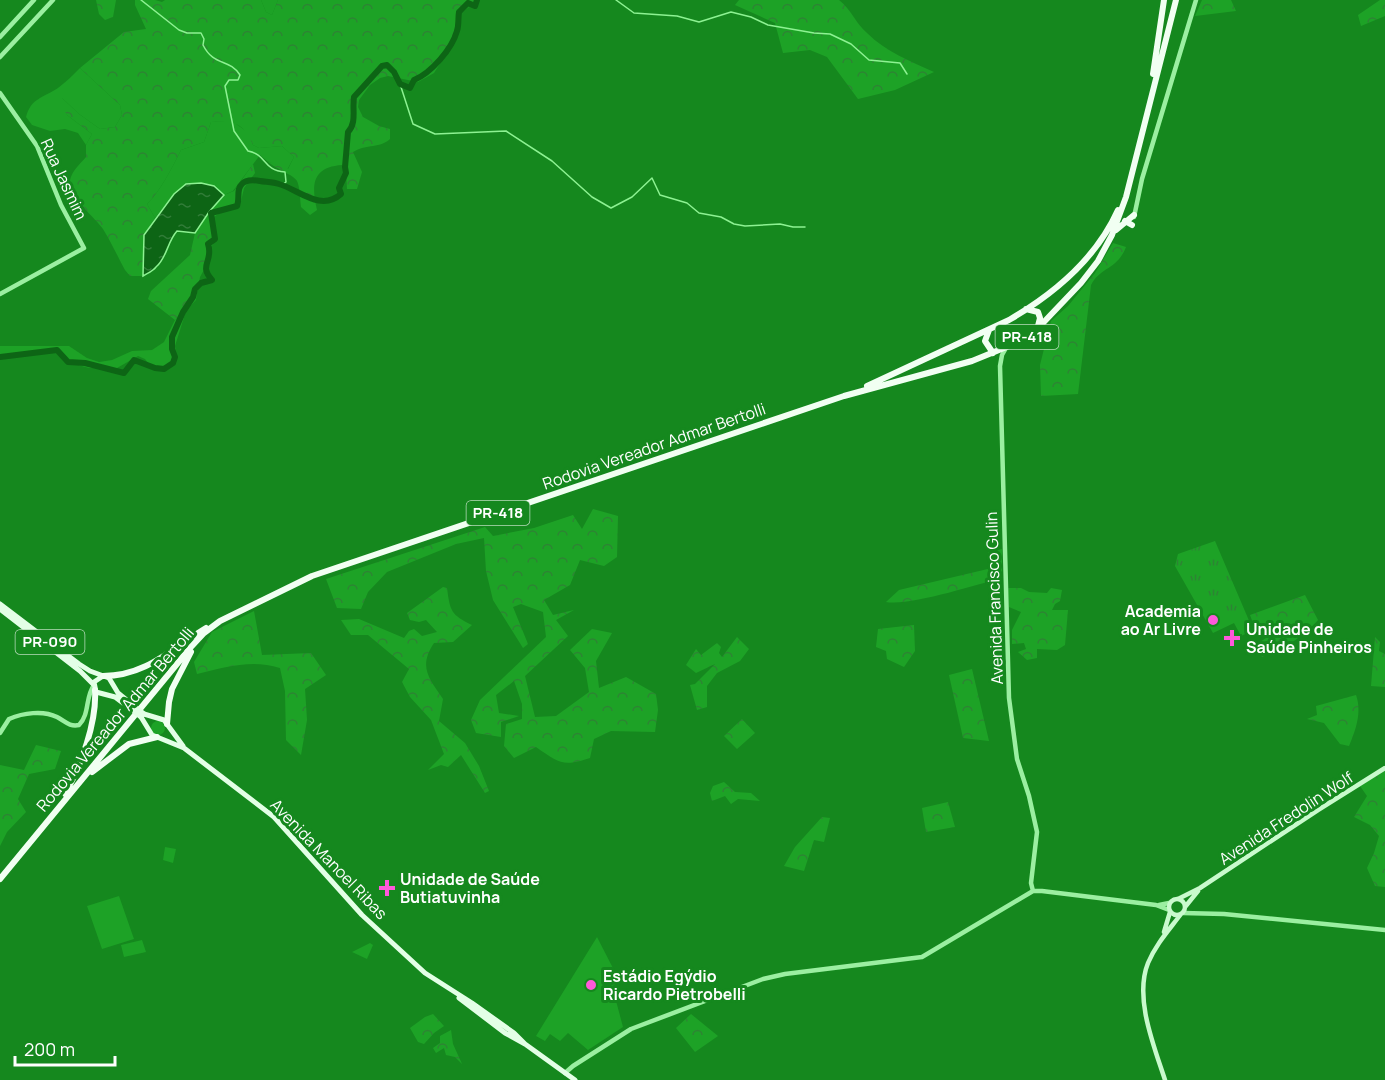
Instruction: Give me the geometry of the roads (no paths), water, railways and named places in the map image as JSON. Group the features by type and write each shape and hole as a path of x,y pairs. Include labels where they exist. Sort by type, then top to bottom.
{"highway":[{"path":"1149,102 1164,0"},
{"name":"Rodovia Vereador Admar Bertolli","path":"0,879 201,637 220,621 312,576 844,396 963,364 1006,348 1036,330 1081,283 1098,261 1112,235 1126,197 1176,0"},
{"name":"Rodovia Vereador Admar Bertolli","path":"844,396 992,328 1026,309 1070,276 1097,247 1115,216 1130,178"},
{"path":"1112,235 1134,215"},
{"path":"1125,221 1132,225"},
{"path":"1026,309 1035,310 1039,315 1040,321 1036,330"},
{"path":"992,328 986,334 985,341 993,353"},
{"path":"103,676 123,675 141,669 220,621"},
{"path":"167,724 172,689 181,669 201,637"},
{"path":"55,811 79,766 95,712 94,687"},
{"path":"74,788 100,764 124,747 140,740 157,737"}],"main road":[{"name":"PR-090","path":"0,603 79,664 103,676"},
{"name":"PR-090","path":"0,609 80,671 94,687"},
{"path":"122,699 107,694 101,695 94,687 96,680 103,676 111,680 122,699 132,707 143,715 161,719 167,724 166,733 157,737 153,735 143,715"},
{"path":"107,694 113,685"},
{"path":"149,728 150,722 156,718"},
{"name":"Avenida Manoel Ribas","path":"167,724 184,748"},
{"name":"Avenida Manoel Ribas","path":"157,737 184,748 273,817 366,919 425,973 505,1033 525,1044 575,1080"},
{"name":"Avenida Fredolin Wolf","path":"1178,899 1200,888 1385,768"},
{"name":"Avenida Fredolin Wolf","path":"1163,936 1200,888"},
{"path":"1165,1080 1142,995 1143,980 1148,964 1163,936 1169,903 1178,899 1183,902 1184,910 1176,915 1169,911"},
{"name":"Avenida Manoel Ribas","path":"452,992 467,999 514,1033 525,1044"},
{"path":"473,1010 477,1009 490,1016"}],"street":[{"path":"0,37 34,0"},
{"path":"0,57 52,0"},
{"path":"1132,225 1142,179 1196,0"},
{"name":"Rua Jasmim","path":"0,93 38,146 61,205 84,248 0,294"},
{"name":"Avenida Francisco Gulin","path":"1006,348 1000,366 1010,712 1018,766 1029,796 1036,826 1033,891"},
{"name":"Avenida Francisco Gulin","path":"993,353 1000,366"},
{"path":"0,733 4,723 9,719 36,713 50,714 72,726 79,725 86,716 89,696 94,687"},
{"path":"565,1073 631,1029 763,979 784,974 922,957 1033,891 1156,905 1169,903"},
{"path":"1156,905 1169,911"},
{"path":"1184,910 1385,930"}],"water":[{"path":"201,183 214,186 224,195 195,233 177,231 160,263 143,276 144,235 174,194 186,184"}],"waterway":[{"path":"141,0 179,30 187,33 201,33 207,52 217,60 231,66 240,75 238,80 229,80 225,86 234,131 248,151 259,156 268,166 285,172 286,182 282,185"},
{"path":"0,357 57,350 68,362 85,363 124,373 134,360 164,369 173,363 175,357 172,337 183,312 193,297 195,289 201,283 212,280 206,270 209,255 208,244 215,239 211,213 237,206 240,186 248,181 277,183 318,200 326,201 341,194 339,188 346,173 348,132 353,120 354,97 382,66 387,65 394,72 400,84 410,88 414,80 421,77 446,53 458,29 459,12 468,3 475,6 477,0"},
{"path":"616,0 634,13 677,16 699,22 731,12 751,17 768,25 830,34 851,44 869,60 900,63 907,74"},
{"path":"400,84 413,124 435,134 506,131 552,161 592,197 611,208 632,197 652,178 660,195 687,203 699,213 721,217 734,224 745,226 780,224 805,227"}],"place":[{"name":"Academia ao Ar Livre","path":"1213,620"},
{"name":"Unidade de Saúde Pinheiros","path":"1232,638"},
{"name":"Unidade de Saúde Butiatuvinha","path":"387,888"},
{"name":"Estádio Egýdio Ricardo Pietrobelli","path":"591,985"}]}
